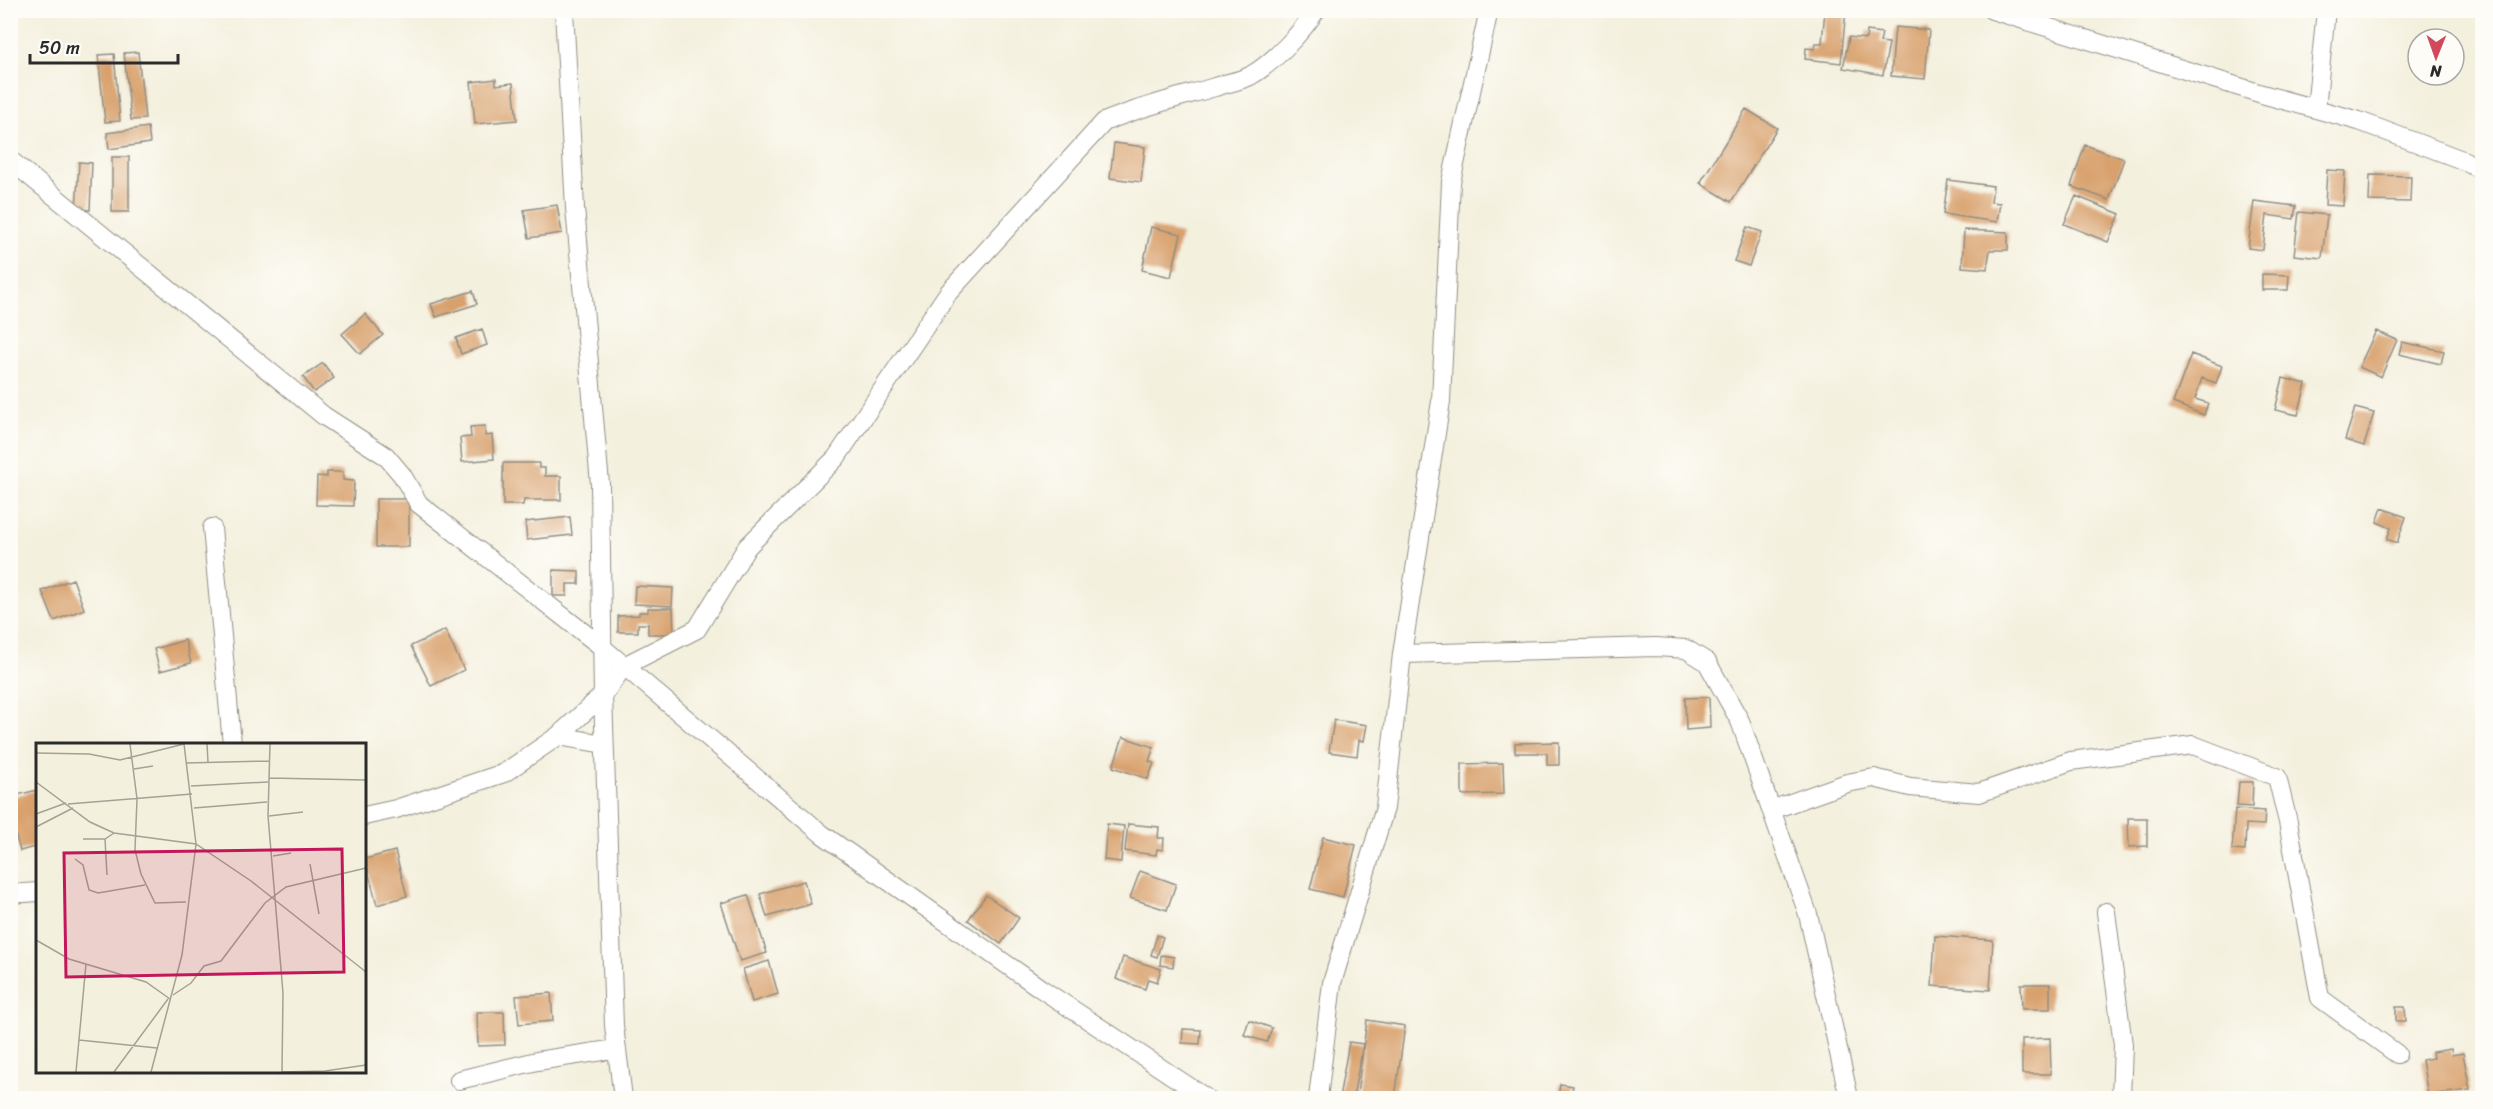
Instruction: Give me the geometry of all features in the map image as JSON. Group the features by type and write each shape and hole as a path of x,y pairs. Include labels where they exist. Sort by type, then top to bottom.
{"street":[{"path":"564,10 575,208 600,484 604,744 614,1026 623,1098"},
{"path":"366,816 396,809 504,773 558,736 603,694 624,666 697,629 747,547 836,458 948,293 1104,122 1135,109 1250,75 1275,56 1310,20 1316,10"},
{"path":"1318,1098 1332,983 1386,808 1402,654 1441,400 1451,183 1489,10"},
{"path":"1992,10 2391,133 2465,160 2482,171"},
{"path":"2316,109 2326,10"},
{"path":"10,160 324,416 386,456 402,475 419,504 602,647 822,834 1041,988 1206,1098"},
{"path":"212,528 232,743"},
{"path":"1402,654 1656,647 1686,649 1707,662 1740,721 1808,914 1849,1098"},
{"path":"558,736 604,744"},
{"path":"1771,810 1847,783 1874,778 1910,787 1979,793 2071,761 2193,745 2277,777 2288,822 2320,998 2397,1054"},
{"path":"10,894 36,891"},
{"path":"2106,912 2122,1046 2121,1098"},
{"path":"459,1080 537,1061 616,1049"}],"building":[{"path":"1825,10 1846,10 1841,63 1805,59 1806,48 1815,49 1816,43 1822,43"},
{"path":"1895,27 1929,30 1925,79 1891,76"},
{"path":"1867,31 1882,33 1880,42 1889,43 1883,75 1843,68 1849,37 1866,39"},
{"path":"138,52 145,119 131,120 124,53"},
{"path":"114,54 120,121 105,122 98,55"},
{"path":"496,79 496,85 513,83 517,120 475,124 471,82"},
{"path":"1746,109 1777,128 1731,202 1700,183"},
{"path":"148,127 150,143 109,149 107,133"},
{"path":"1114,143 1145,147 1141,182 1110,178"},
{"path":"2085,145 2124,159 2109,200 2071,186"},
{"path":"112,157 129,157 129,212 112,212"},
{"path":"79,162 92,163 90,210 76,209"},
{"path":"2327,170 2345,171 2343,206 2325,205"},
{"path":"2370,175 2411,176 2410,202 2369,201"},
{"path":"1948,180 1993,186 1991,202 2000,203 1997,222 1943,214"},
{"path":"2076,196 2120,214 2108,242 2064,224"},
{"path":"2254,201 2296,206 2294,219 2267,215 2263,250 2248,248"},
{"path":"557,205 562,233 529,238 524,210"},
{"path":"2299,212 2327,215 2322,258 2294,255"},
{"path":"1151,227 1181,234 1171,277 1142,270"},
{"path":"1747,227 1762,232 1749,266 1734,261"},
{"path":"1964,230 2008,232 2008,250 1990,250 1987,269 1962,267"},
{"path":"2262,274 2289,275 2288,290 2262,290"},
{"path":"473,291 477,304 436,317 431,304"},
{"path":"365,314 383,335 360,354 342,334"},
{"path":"482,329 487,345 461,354 456,338"},
{"path":"2376,331 2397,340 2381,377 2359,367"},
{"path":"2402,342 2444,351 2441,364 2399,354"},
{"path":"2191,354 2222,366 2216,383 2202,378 2195,399 2208,403 2204,415 2173,403"},
{"path":"323,363 334,378 314,392 303,377"},
{"path":"2283,378 2306,384 2298,415 2275,410"},
{"path":"2355,408 2374,413 2364,446 2345,440"},
{"path":"485,426 485,436 492,435 494,459 462,462 460,438 471,437 470,427"},
{"path":"503,463 539,463 539,468 545,468 545,476 561,476 561,500 524,500 523,505 503,505"},
{"path":"327,472 343,472 343,480 354,481 353,506 316,505 317,476 327,477"},
{"path":"376,499 409,499 409,547 376,547"},
{"path":"2382,508 2406,517 2397,543 2387,539 2391,528 2377,522"},
{"path":"570,517 572,535 527,540 525,522"},
{"path":"553,570 579,571 579,584 567,584 567,596 553,596"},
{"path":"73,579 84,609 54,621 42,591"},
{"path":"635,586 673,588 672,606 634,604"},
{"path":"648,608 673,608 674,634 648,634 648,624 638,624 638,632 618,632 618,616 639,615 639,612 648,612"},
{"path":"445,630 464,670 431,686 411,646"},
{"path":"185,640 191,663 160,671 154,649"},
{"path":"1709,697 1710,728 1686,730 1685,698"},
{"path":"1334,720 1367,725 1364,741 1359,740 1357,756 1329,752"},
{"path":"1123,737 1154,747 1149,761 1154,763 1148,779 1113,767"},
{"path":"1559,742 1559,765 1547,765 1547,753 1515,753 1515,743"},
{"path":"1503,763 1504,794 1462,795 1462,764"},
{"path":"2239,782 2253,782 2252,807 2237,806"},
{"path":"36,790 36,847 20,851 10,815 10,797"},
{"path":"2235,809 2265,811 2264,825 2246,824 2245,851 2232,850"},
{"path":"2128,818 2147,818 2147,846 2129,847"},
{"path":"1107,824 1124,826 1121,862 1104,860"},
{"path":"1128,824 1159,827 1158,838 1164,838 1163,850 1157,849 1156,855 1125,851"},
{"path":"1323,837 1356,845 1343,897 1310,889"},
{"path":"395,851 407,896 377,905 366,859"},
{"path":"1140,871 1176,884 1167,910 1130,898"},
{"path":"804,881 811,904 767,917 760,894"},
{"path":"748,895 767,953 740,961 721,903"},
{"path":"986,895 1019,918 1001,944 968,920"},
{"path":"1157,935 1163,937 1157,957 1151,955"},
{"path":"1935,936 1993,940 1990,990 1932,986"},
{"path":"1161,955 1174,957 1173,967 1160,965"},
{"path":"1123,957 1161,969 1157,982 1148,979 1145,989 1116,979"},
{"path":"769,961 778,994 752,1002 743,969"},
{"path":"2021,984 2050,984 2050,1009 2022,1009"},
{"path":"551,993 553,1021 519,1024 516,996"},
{"path":"2396,1007 2405,1007 2406,1021 2396,1021"},
{"path":"477,1012 504,1012 505,1045 478,1046"},
{"path":"1249,1020 1272,1028 1267,1042 1244,1035"},
{"path":"1367,1020 1405,1026 1395,1098 1357,1094"},
{"path":"1183,1029 1201,1030 1200,1044 1182,1043"},
{"path":"2050,1038 2051,1074 2022,1074 2022,1039"},
{"path":"1349,1042 1363,1044 1353,1098 1339,1098"},
{"path":"2451,1049 2452,1055 2463,1053 2470,1090 2428,1095 2422,1060 2433,1058 2432,1052"},
{"path":"1560,1084 1573,1086 1571,1098 1558,1098"}]}
